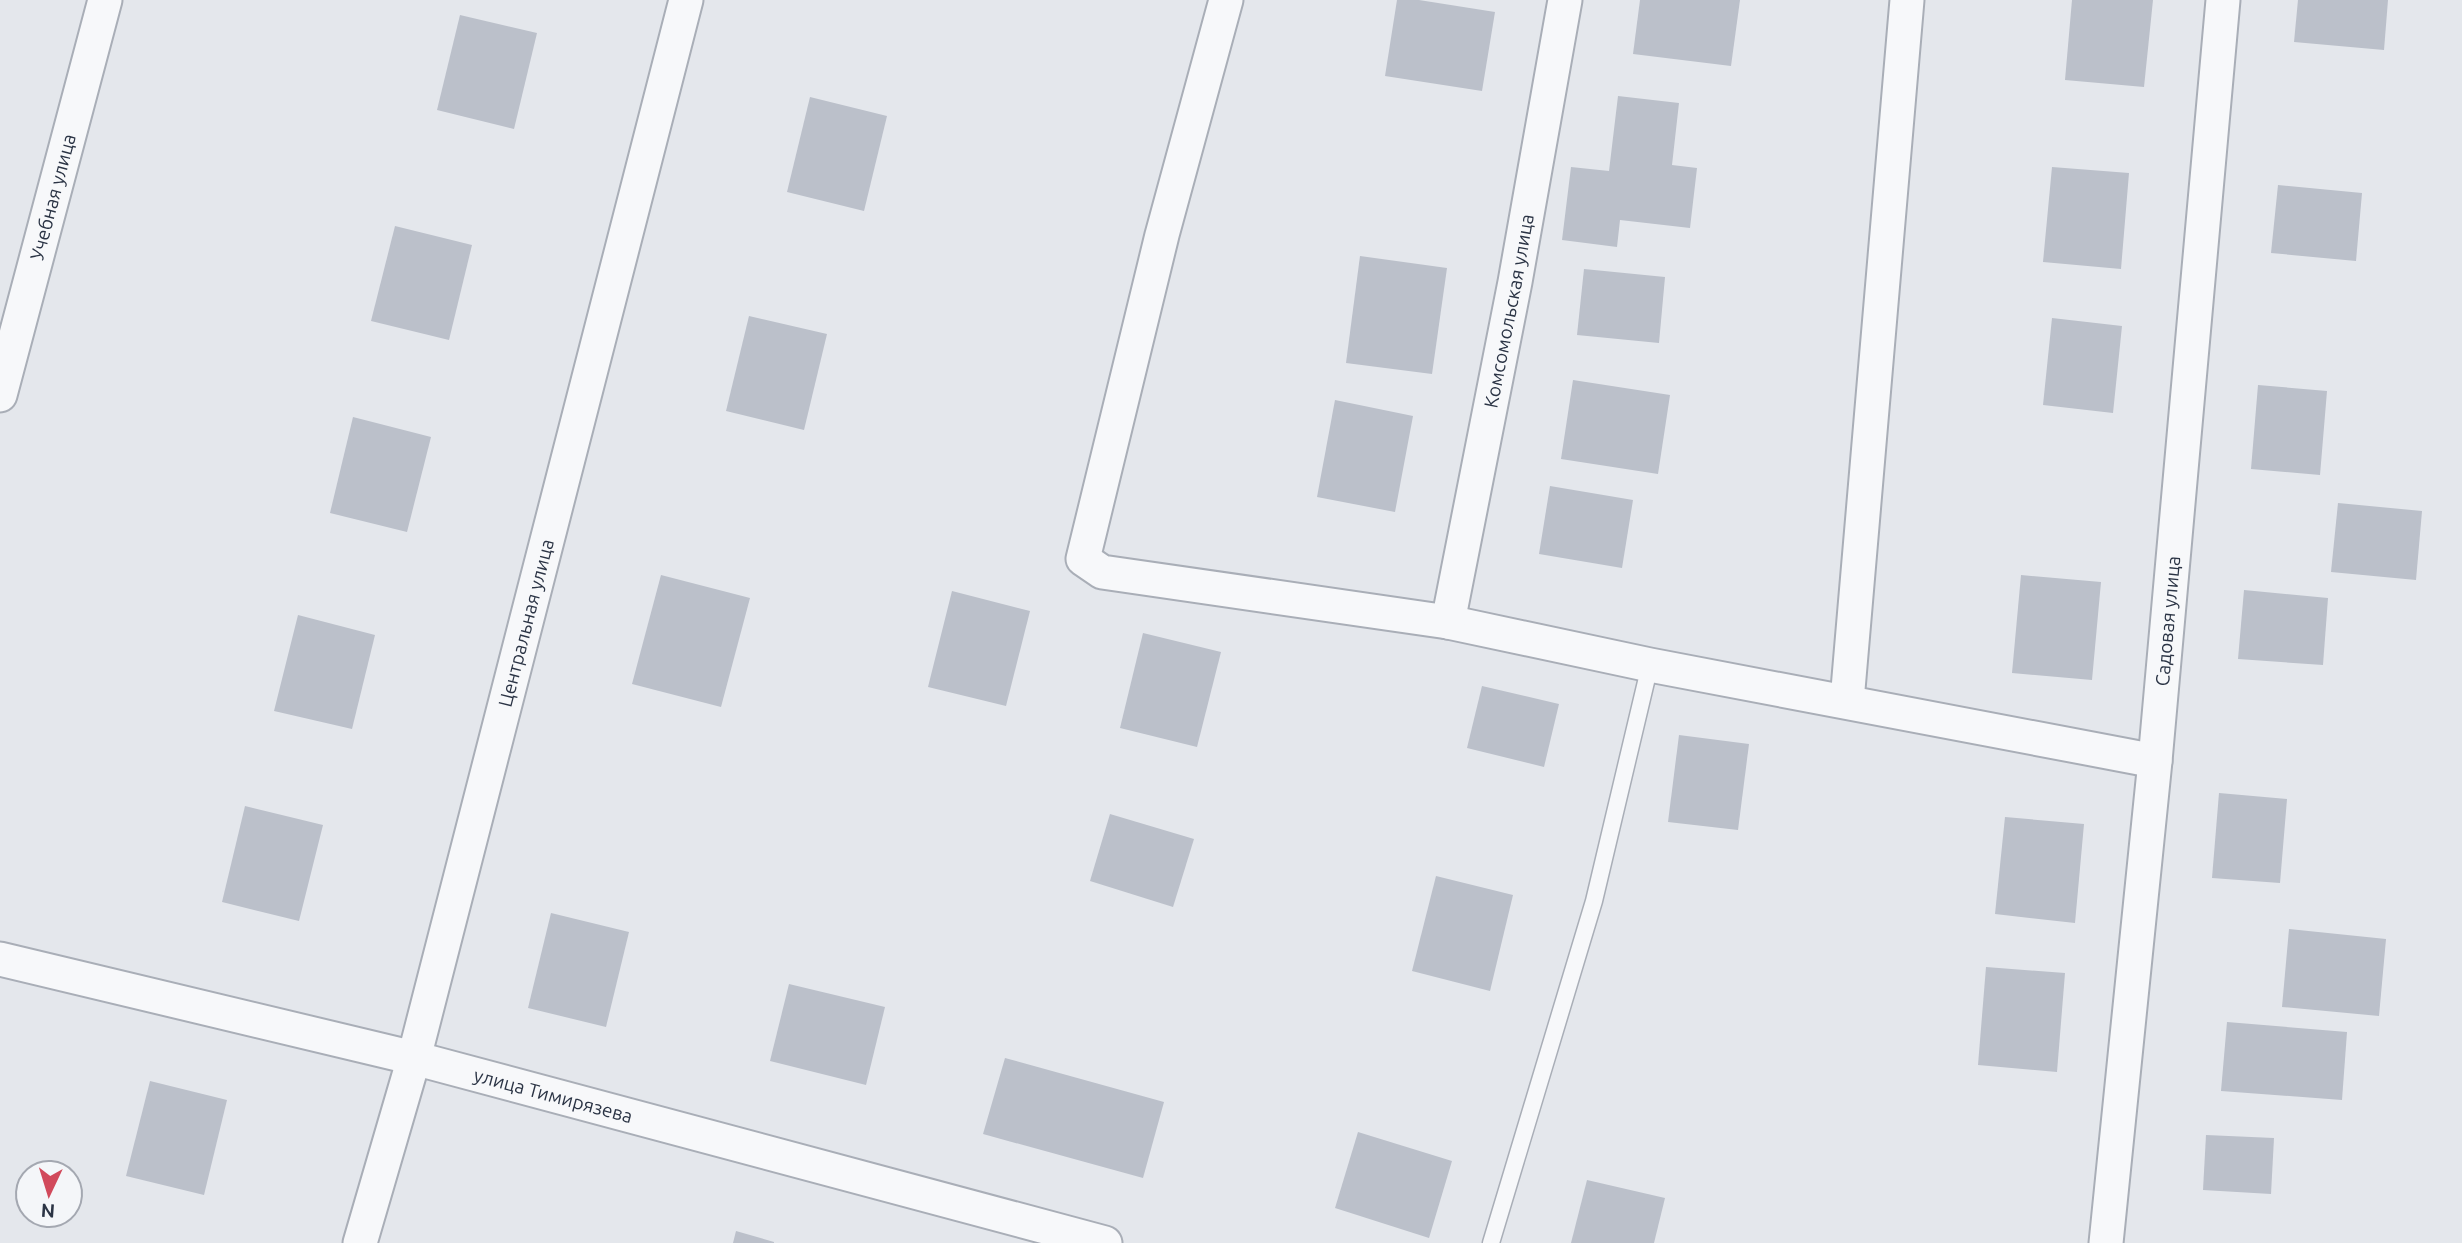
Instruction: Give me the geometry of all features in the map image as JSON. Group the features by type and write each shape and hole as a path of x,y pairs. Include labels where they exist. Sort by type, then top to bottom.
{"street":[{"name":"Учебная улица","path":"0,395 105,0"},
{"name":"Центральная улица","path":"360,1243 414,1058 686,0"},
{"path":"1226,0 1162,235 1083,559 1102,572 1448,622 1650,665 2155,761"},
{"name":"Комсомольская улица","path":"1448,622 1515,282 1565,0"},
{"path":"1847,701 1907,0"},
{"name":"Садовая улица","path":"2106,1243 2155,761 2223,0"},
{"name":"улица Тимирязева","path":"0,959 414,1058 1105,1243"}],"lane":[{"path":"1491,1243 1594,901 1650,665"}],"building":[{"path":"1397,0 1419,0 1495,12 1482,91 1385,76"},
{"path":"1640,0 1740,0 1731,66 1633,54"},
{"path":"2072,0 2153,0 2144,87 2065,80"},
{"path":"2298,0 2388,0 2384,50 2294,42"},
{"path":"460,15 537,33 514,129 437,110"},
{"path":"1618,96 1679,103 1672,165 1697,168 1690,228 1620,220 1617,247 1562,240 1571,167 1609,171"},
{"path":"810,97 887,116 864,211 787,192"},
{"path":"2052,167 2129,173 2121,269 2043,262"},
{"path":"2278,185 2362,193 2356,261 2271,253"},
{"path":"395,226 472,245 449,340 371,321"},
{"path":"1360,256 1447,268 1432,374 1346,363"},
{"path":"1584,269 1665,277 1659,343 1577,335"},
{"path":"749,316 827,334 804,430 726,411"},
{"path":"2052,318 2122,326 2113,413 2043,405"},
{"path":"1573,380 1670,395 1658,474 1561,459"},
{"path":"2258,385 2327,391 2320,475 2251,469"},
{"path":"1335,400 1413,416 1395,512 1317,497"},
{"path":"353,417 431,437 407,532 330,513"},
{"path":"1550,486 1633,500 1622,568 1539,554"},
{"path":"2338,503 2422,511 2416,580 2331,572"},
{"path":"661,575 750,598 721,707 632,684"},
{"path":"2021,575 2101,582 2092,680 2012,673"},
{"path":"2244,590 2328,598 2323,665 2238,659"},
{"path":"952,591 1030,611 1006,706 928,687"},
{"path":"298,615 375,635 352,729 274,711"},
{"path":"1143,633 1221,652 1197,747 1120,728"},
{"path":"1482,686 1559,704 1544,767 1467,748"},
{"path":"1679,735 1749,744 1738,830 1668,822"},
{"path":"2219,793 2287,799 2280,883 2212,878"},
{"path":"245,806 323,825 299,921 222,902"},
{"path":"1110,814 1194,839 1173,907 1090,881"},
{"path":"2005,817 2084,824 2075,923 1995,914"},
{"path":"1436,876 1513,895 1490,991 1412,971"},
{"path":"551,913 629,932 606,1027 528,1008"},
{"path":"2289,929 2386,939 2379,1016 2282,1007"},
{"path":"1986,967 2065,973 2057,1072 1978,1065"},
{"path":"789,984 885,1007 866,1085 770,1061"},
{"path":"2227,1022 2347,1032 2342,1100 2221,1091"},
{"path":"1005,1058 1164,1102 1143,1178 983,1134"},
{"path":"150,1081 227,1100 204,1195 126,1176"},
{"path":"1358,1132 1452,1161 1429,1238 1335,1208"},
{"path":"2206,1135 2274,1138 2271,1194 2203,1190"},
{"path":"1587,1180 1665,1198 1654,1243 1571,1243"},
{"path":"736,1231 774,1242 774,1243 733,1243"}]}
